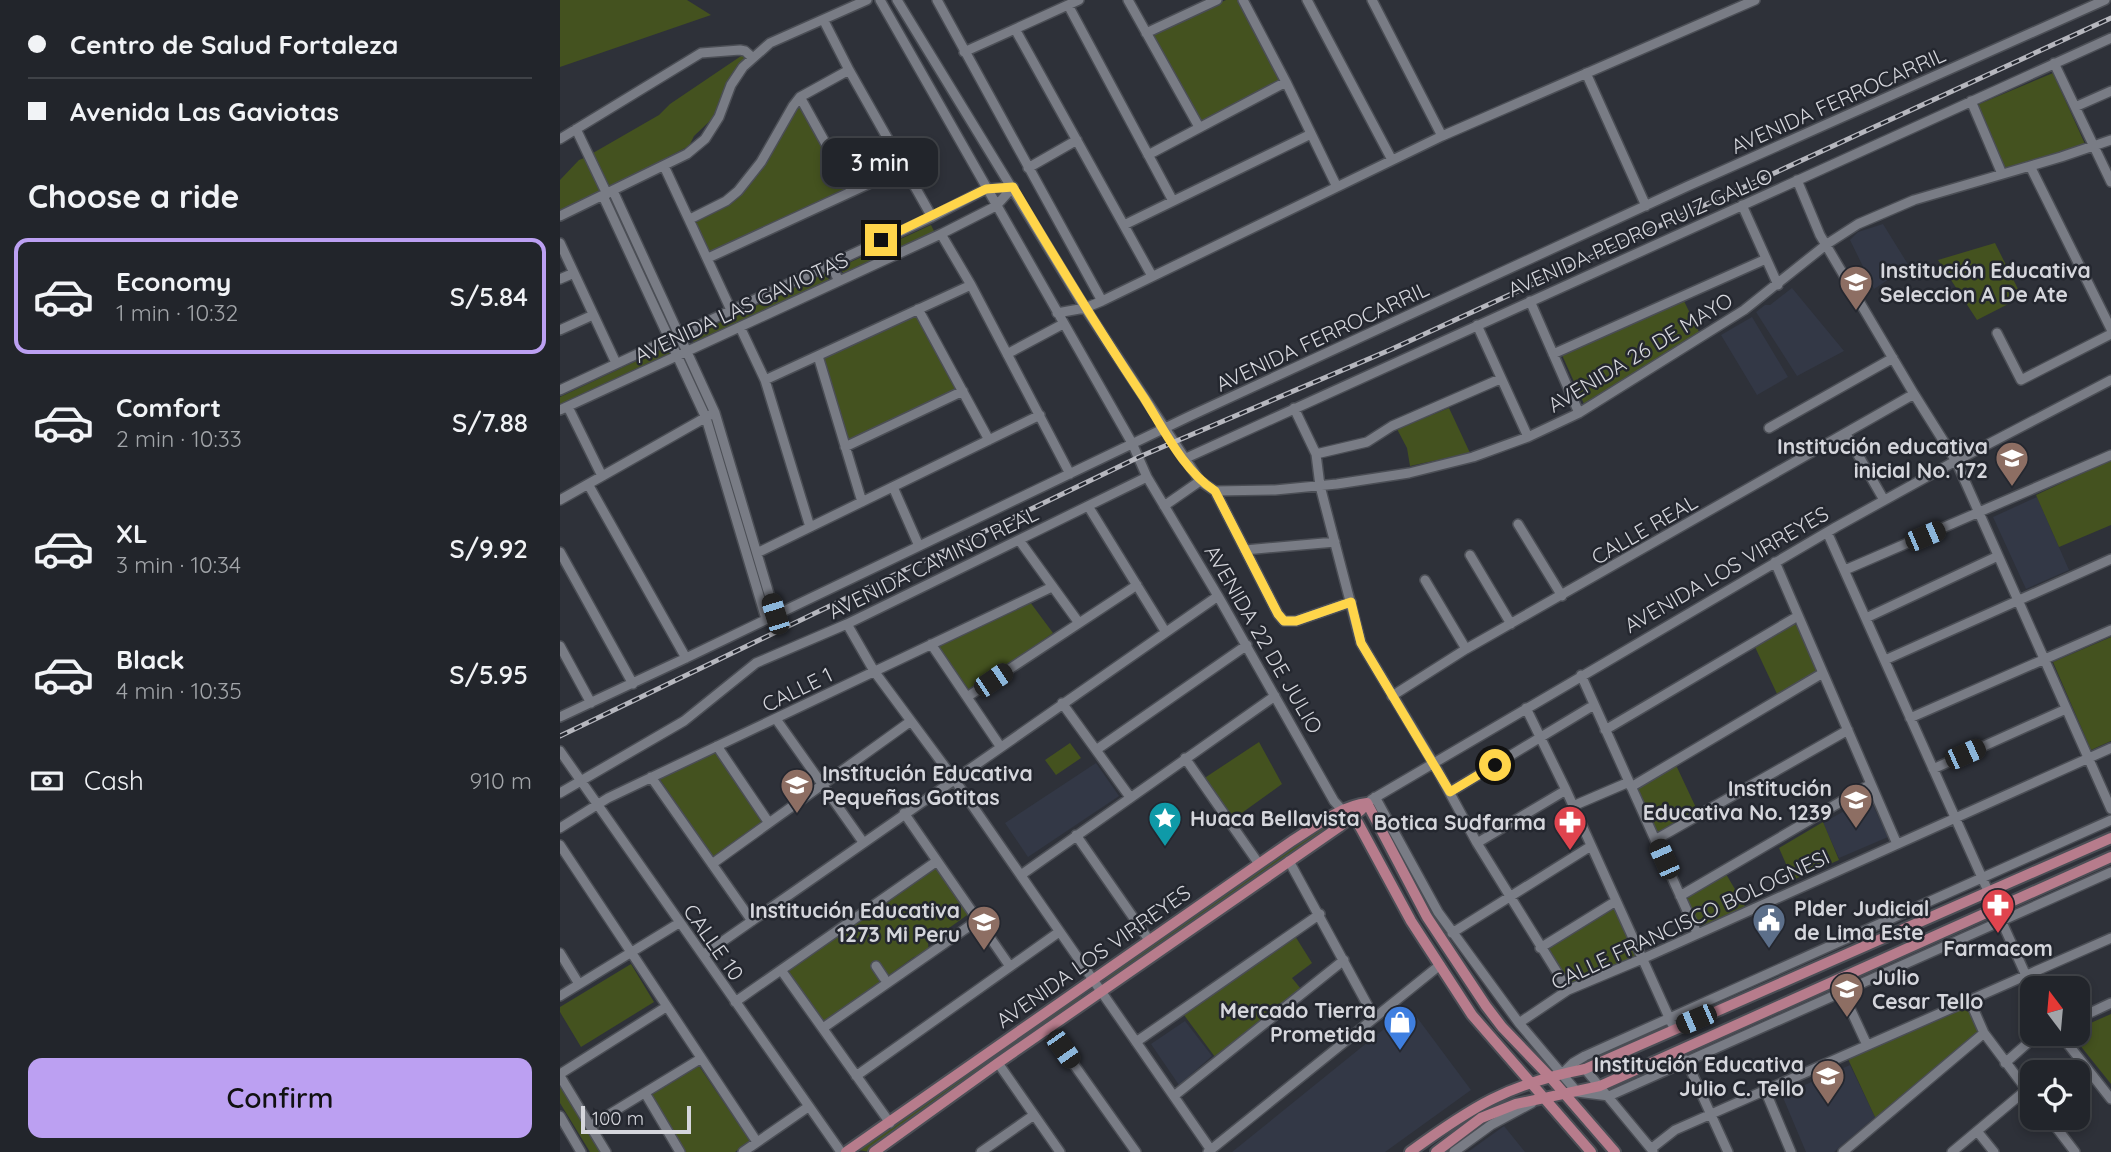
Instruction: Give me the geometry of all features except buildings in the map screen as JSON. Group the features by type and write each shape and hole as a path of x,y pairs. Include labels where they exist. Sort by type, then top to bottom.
{"main road":[{"name":"AVENIDA LOS VIRREYES","path":"846,1152 1259,864 1371,800"},
{"path":"1371,800 1427,917 1464,974 1502,1027 1556,1075 1615,1152"},
{"name":"AVENIDA LOS VIRREYES","path":"874,1152 1289,861 1347,814"},
{"path":"1347,814 1358,823 1411,921 1485,1033 1591,1152"},
{"path":"1410,1152 1489,1098 1529,1082 1585,1069 1672,1024 1831,963 2111,838"},
{"path":"1436,1152 1481,1118 1516,1104 1601,1086 2111,857"}],"street":[{"path":"560,216 687,154 705,139 719,117 732,85 743,67 770,43 867,0"},
{"name":"AVENIDA 22 DE JULIO","path":"880,0 1132,443 1147,477 1247,645 1335,801 1347,814"},
{"path":"897,0 1085,308 1184,459 1200,481 1215,491 1284,621 1296,621 1351,602"},
{"path":"964,52 1079,0"},
{"path":"1128,0 1199,127"},
{"path":"1146,33 1217,0"},
{"path":"1243,0 1337,187"},
{"path":"1307,0 1392,160"},
{"path":"1372,0 1442,136"},
{"path":"1057,313 1085,308 1102,301 1442,136 1755,0"},
{"name":"AVENIDA FERROCARRIL","path":"560,717 686,659 1163,428 1646,206 2105,0"},
{"path":"940,1 964,52 1102,301"},
{"path":"1068,5 1173,201"},
{"path":"824,21 932,217"},
{"path":"1015,29 1152,276"},
{"name":"AVENIDA PEDRO RUIZ GALLO","path":"1184,459 2111,38"},
{"path":"560,139 701,52 740,50 746,51 753,58"},
{"path":"2054,63 2111,182"},
{"path":"690,219 726,201 752,176 800,97 849,70"},
{"path":"1586,73 1646,206"},
{"path":"1148,155 1286,82"},
{"path":"2075,107 2111,91"},
{"path":"800,97 852,191"},
{"path":"1970,101 2002,174"},
{"path":"576,129 715,412 757,553 771,617"},
{"path":"1124,225 1311,134"},
{"path":"1028,168 1077,140"},
{"name":"AVENIDA 26 DE MAYO","path":"1215,491 1320,486 1409,473 1473,457 1528,437 1579,413 1744,310 1827,244 1883,211 2111,140"},
{"path":"664,166 731,310"},
{"path":"1997,333 2021,380 2111,332 2030,166"},
{"path":"708,258 903,168"},
{"path":"1797,180 1820,235 1956,461 2111,809"},
{"name":"AVENIDA LAS GAVIOTAS","path":"560,390 932,217 986,189 1013,187"},
{"name":"AVENIDA LAS GAVIOTAS","path":"564,408 941,234 996,205 1013,187"},
{"path":"608,194 706,418 771,617"},
{"path":"1742,205 1778,285"},
{"path":"941,234 971,285 1070,474"},
{"path":"560,243 616,363"},
{"path":"1553,354 1766,259"},
{"path":"830,263 839,281"},
{"path":"560,279 574,272"},
{"path":"765,380 971,285"},
{"path":"1530,301 1579,413"},
{"path":"918,309 989,440"},
{"path":"560,330 593,315"},
{"path":"1007,354 1063,324"},
{"path":"1477,325 1528,437"},
{"path":"740,327 765,380 810,527"},
{"path":"818,356 862,502"},
{"path":"1769,428 1893,358"},
{"path":"1316,454 1367,442 1392,426 1500,379"},
{"name":"AVENIDA LOS VIRREYES","path":"1371,800 1884,500 2111,380"},
{"path":"845,447 963,391"},
{"name":"CALLE REAL","path":"1392,696 1466,649 1914,394"},
{"path":"564,408 602,476"},
{"path":"1294,408 1316,454 1320,486 1361,643 1540,948 1568,990"},
{"path":"560,500 715,412"},
{"path":"757,553 1040,415"},
{"path":"1846,434 1884,500"},
{"path":"1844,570 2111,455"},
{"name":"AVENIDA CAMINO REAL","path":"560,793 684,721 756,663 847,624 1147,477"},
{"path":"1164,506 1200,481"},
{"path":"588,484 686,659"},
{"path":"893,487 919,545"},
{"path":"1088,506 1166,631"},
{"path":"1518,524 1562,596"},
{"path":"1828,532 2024,976 2111,937"},
{"path":"1019,540 1079,623"},
{"path":"1245,550 1335,542"},
{"path":"560,552 633,684"},
{"path":"1469,555 1511,624"},
{"path":"1866,618 1998,556"},
{"path":"1885,660 2111,559"},
{"path":"1775,562 1897,844"},
{"path":"1425,580 1466,649"},
{"path":"967,697 1137,585"},
{"name":"CALLE 1","path":"560,828 597,804 651,777 1052,587"},
{"path":"703,955 1218,596"},
{"path":"1605,730 1798,617"},
{"path":"847,624 874,671 954,779 1210,1151 1440,965"},
{"path":"1910,718 2111,630"},
{"path":"931,644 1000,746"},
{"path":"1096,750 1247,645"},
{"path":"560,646 591,703"},
{"path":"1573,806 1630,784 1823,673"},
{"path":"1581,675 1698,933"},
{"path":"1021,875 1275,695"},
{"path":"1062,703 1130,797"},
{"path":"1450,792 1594,705"},
{"path":"1526,708 1672,1024"},
{"path":"1933,769 2066,709"},
{"path":"776,719 863,842"},
{"path":"712,864 911,721"},
{"path":"1655,840 1848,730"},
{"path":"717,746 769,823"},
{"name":"CALLE FRANCISCO BOLOGNESI","path":"1519,1023 1568,990 2111,748"},
{"name":"CALLE 10","path":"560,751 841,1152"},
{"path":"1185,758 1259,864"},
{"path":"651,777 752,920"},
{"path":"1680,896 1871,784"},
{"path":"1478,843 1566,790"},
{"path":"1371,800 1452,933 1556,1075 1585,1056 1672,1024 2111,820"},
{"path":"904,813 1009,965"},
{"path":"1076,835 1149,940"},
{"path":"560,845 757,1142"},
{"path":"1452,933 1591,846"},
{"path":"735,1002 937,861"},
{"path":"1289,861 1374,1017"},
{"path":"1571,1093 1609,1096 2111,872"},
{"path":"1540,948 1616,901"},
{"path":"1136,1042 1320,914"},
{"path":"823,1028 978,920"},
{"path":"560,996 679,923"},
{"path":"856,1076 1059,932"},
{"path":"560,953 579,984"},
{"path":"1174,1096 1344,960"},
{"path":"876,966 884,978"},
{"path":"781,970 890,1123"},
{"path":"1585,1069 1653,1150 1675,1130 2020,978"},
{"path":"1843,991 1867,1045"},
{"path":"1970,1001 1984,1033 2020,1082"},
{"path":"2090,1013 2111,1003"},
{"path":"606,1152 560,1075 666,1007"},
{"path":"1048,1028 1136,1152"},
{"path":"1843,1152 1984,1033"},
{"path":"2005,1063 2025,1046"},
{"path":"2070,1046 2111,1098"},
{"path":"590,1126 700,1059"},
{"path":"1686,1060 1727,1152"},
{"path":"998,1063 1060,1152"},
{"path":"1765,1090 1791,1152"},
{"path":"645,1093 680,1152"},
{"path":"1454,1152 1505,1116 1545,1098"},
{"path":"1952,1152 2020,1100"},
{"path":"743,1152 808,1107"},
{"path":"981,1152 1034,1115"},
{"path":"560,1116 582,1152"},
{"path":"2059,1130 2076,1152"},
{"path":"1977,1131 1994,1152"}],"shaded area":[{"path":"1883,224 1909,266 1874,289 1850,240 1858,232"},
{"path":"1792,288 1844,351 1797,376 1756,312"},
{"path":"1752,317 1788,377 1757,395 1721,335"},
{"path":"2037,497 2069,570 2026,589 1993,517"},
{"path":"1096,763 1119,796 1028,857 1005,823"},
{"name":"Institución Educativa No. 1239","path":"1869,797 1888,837 1839,858 1823,823"},
{"name":"Mercado Tierra Prometida","path":"1410,1008 1471,1090 1385,1152 1232,1152"},
{"path":"1185,1021 1212,1056 1179,1085 1151,1044"},
{"name":"Institución Educativa Julio C. Tello","path":"1850,1065 1875,1117 1834,1152 1806,1152 1782,1095"},
{"path":"1504,1126 1525,1152 1468,1152 1479,1144"}],"green space":[{"path":"560,0 687,0 711,15 560,67"},
{"path":"1226,0 1239,0 1281,82 1201,122 1151,34"},
{"path":"744,54 749,59 730,85 712,119 694,136 689,146 610,187 593,153 659,115 670,104"},
{"path":"2053,73 2085,144 2004,169 1977,105"},
{"path":"799,106 803,108 847,189 846,192 709,253 695,221 728,202 747,187 770,156 793,110"},
{"path":"584,158 601,192 560,211 560,180"},
{"path":"931,225 935,233 844,275 840,267"},
{"path":"1995,243 2022,297 1977,320 1938,260"},
{"path":"826,273 830,282 695,345 691,336"},
{"path":"1684,301 1700,334 1584,404 1562,355"},
{"path":"914,313 918,315 958,388 850,441 847,440 824,357"},
{"path":"666,347 671,356 560,408 560,397"},
{"path":"1449,408 1470,453 1410,466 1407,448 1397,429"},
{"path":"2111,460 2111,525 2059,547 2036,495"},
{"path":"1030,602 1053,633 970,691 937,646"},
{"path":"1797,625 1818,673 1778,696 1755,647"},
{"path":"2111,637 2111,741 2091,750 2053,662"},
{"path":"1259,742 1282,784 1232,820 1203,779"},
{"path":"1070,743 1081,758 1056,775 1045,760"},
{"path":"717,750 727,770 764,824 714,858 659,778"},
{"path":"1675,763 1698,812 1657,835 1635,787"},
{"path":"1823,822 1839,860 1793,880 1779,848"},
{"path":"1323,825 1327,830 1110,983 1106,978"},
{"path":"935,865 970,913 928,943 929,951 914,957 824,1022 787,970"},
{"path":"1726,874 1746,908 1700,929 1687,897"},
{"path":"1614,906 1637,958 1571,985 1547,949"},
{"path":"1295,936 1312,963 1292,978 1301,989 1215,1057 1184,1015"},
{"path":"631,964 654,1002 581,1047 560,1012 560,1007"},
{"path":"1080,996 1085,1001 869,1152 859,1150"},
{"path":"1966,1007 1976,1021 1978,1037 1878,1119 1875,1117 1848,1059"},
{"path":"2111,1014 2111,1084 2081,1046 2090,1046 2090,1023"},
{"path":"699,1066 750,1141 735,1152 686,1152 651,1095"},
{"path":"560,1086 600,1152 590,1152 560,1103"}],"railway":[{"path":"560,736 1139,457 1392,349 2111,18"}],"place":[{"name":"Institución Educativa Seleccion A De Ate","path":"1856,312"},
{"name":"Institución educativa inicial No. 172","path":"2012,488"},
{"name":"Institución Educativa Pequeñas Gotitas","path":"797,815"},
{"name":"Institución Educativa No. 1239","path":"1856,830"},
{"name":"Huaca Bellavista","path":"1165,848"},
{"name":"Botica Sudfarma","path":"1570,852"},
{"name":"Farmacom","path":"1998,935"},
{"name":"Plder Judicial de Lima Este","path":"1769,950"},
{"name":"Institución Educativa 1273 Mi Peru","path":"984,952"},
{"name":"Julio Cesar Tello","path":"1847,1019"},
{"name":"Mercado Tierra Prometida","path":"1400,1052"},
{"name":"Institución Educativa Julio C. Tello","path":"1828,1106"}],"route":[{"path":"881,240 986,189 1013,187 1085,308 1159,422 1200,481 1215,491 1278,614 1284,621 1290,622 1351,602 1361,643 1450,792 1495,765"}]}
